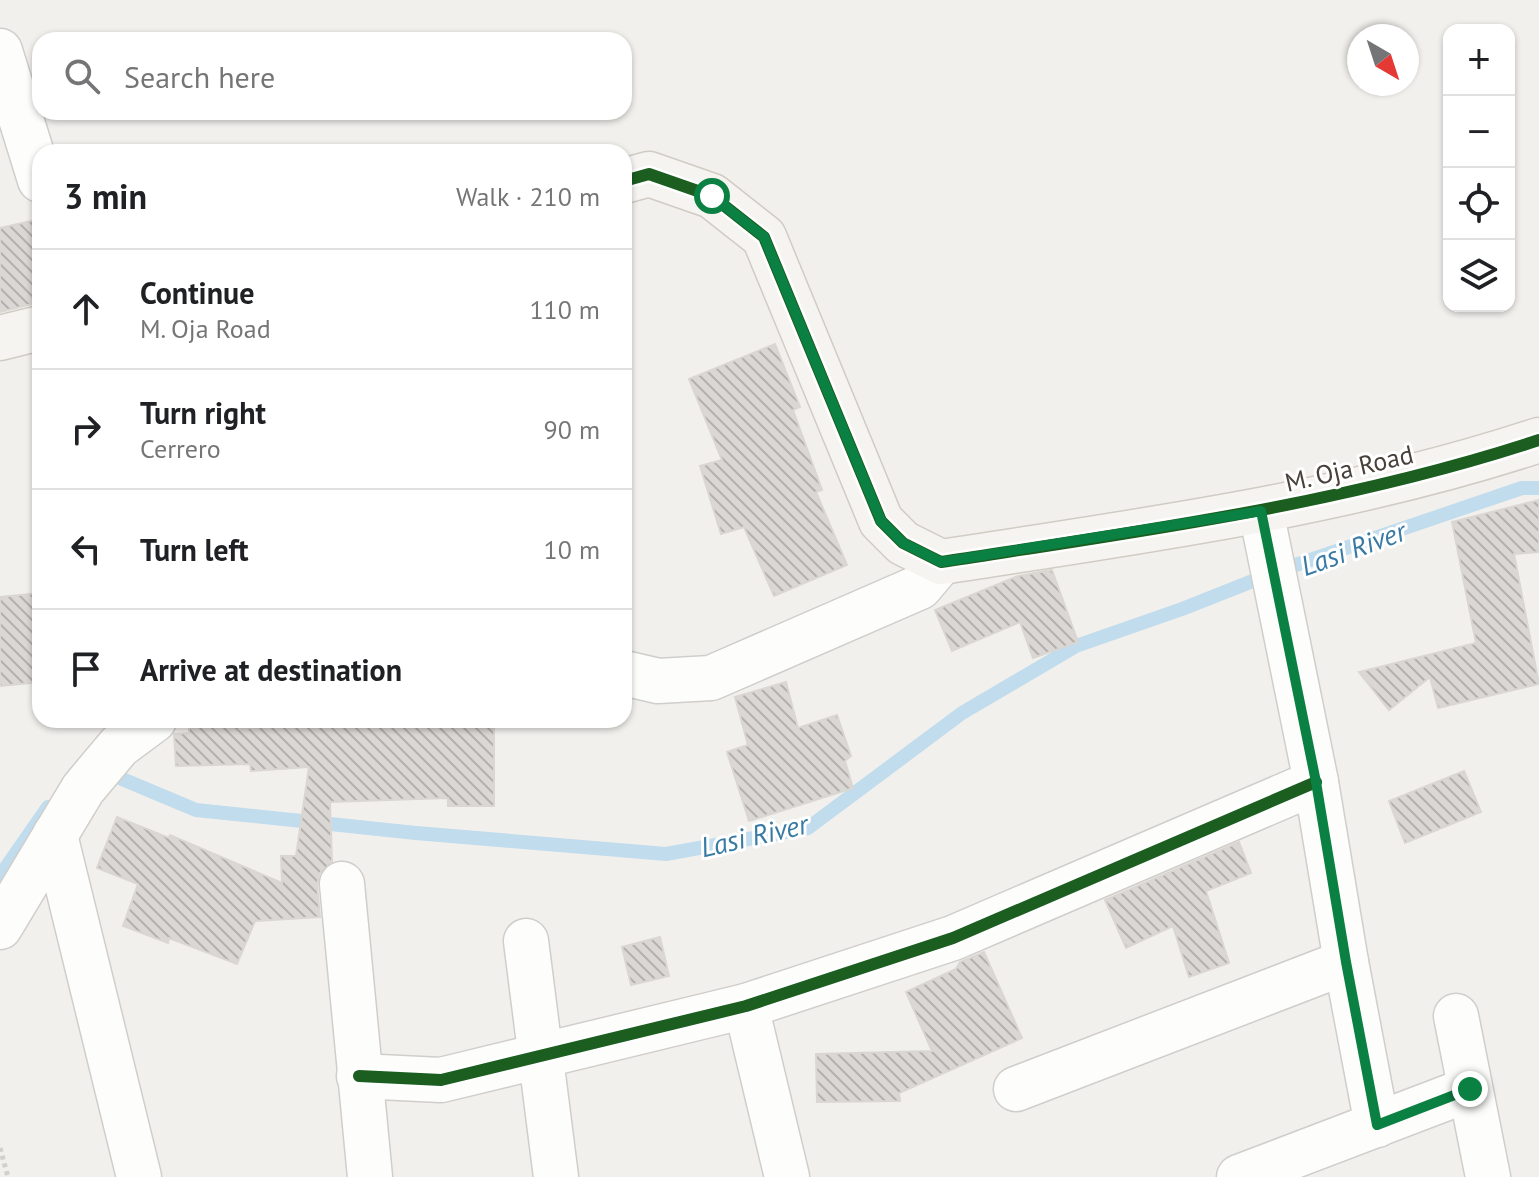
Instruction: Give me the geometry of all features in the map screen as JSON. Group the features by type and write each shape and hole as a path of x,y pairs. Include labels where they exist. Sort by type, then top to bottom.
{"street":[{"path":"0,51 32,154"},
{"path":"632,179 649,174 712,196 764,237 881,521 903,543 941,562 920,587 711,678 658,681 632,675"},
{"path":"0,338 32,330"},
{"name":"M. Oja Road","path":"941,562 1261,511 1365,489 1539,440"},
{"path":"1261,511 1316,782 1377,1125"},
{"path":"0,927 83,789 119,746 143,728"},
{"path":"359,1076 441,1080 746,1006 953,938 1316,782"},
{"path":"55,835 139,1177"},
{"path":"342,884 370,1177"},
{"path":"526,941 556,1177"},
{"path":"1016,1089 1346,962"},
{"path":"746,1006 787,1177"},
{"path":"1456,1016 1488,1177"},
{"path":"1239,1177 1470,1089"}],"path":[{"path":"0,1148 8,1177"}],"building":[{"path":"32,221 32,304 0,312 0,228"},
{"path":"775,344 800,407 793,410 822,490 816,492 847,565 774,596 744,527 721,534 700,466 722,460 689,379"},
{"path":"1539,500 1539,552 1514,554 1539,684 1438,708 1430,677 1389,710 1359,672 1476,643 1452,522"},
{"path":"1052,570 1078,642 1033,658 1020,622 952,651 935,610 1018,576"},
{"path":"32,594 32,683 0,686 0,597"},
{"path":"786,682 798,728 837,715 851,756 845,761 853,788 749,821 727,752 748,745 735,697"},
{"path":"189,728 494,728 494,806 448,806 448,798 330,802 332,862 319,874 320,917 255,921 237,964 169,938 168,943 123,926 138,884 97,868 117,817 169,838 170,835 282,883 281,856 296,856 309,767 251,771 250,764 176,766 174,734 189,733"},
{"path":"1464,771 1481,812 1405,843 1389,801"},
{"path":"1239,842 1251,873 1206,891 1229,963 1189,977 1173,926 1126,948 1105,900"},
{"path":"660,937 669,976 631,985 622,947"},
{"path":"984,952 1022,1038 899,1093 900,1101 817,1102 816,1054 932,1051 906,992"}],"waterway":[{"name":"Lasi River","path":"103,771 196,810 666,854 808,828 962,713 1076,646 1278,571 1522,488 1539,488"},
{"name":"Lasi River","path":"0,876 48,807"}],"cycle path":[{"path":"632,179 649,174 712,196 764,237 881,521 903,543 941,562 1167,527 1318,499 1392,482 1539,440"},
{"path":"359,1076 441,1080 746,1006 953,938 1316,782"}],"route":[{"path":"712,196 764,237 881,521 903,543 941,562 1261,511 1316,782 1377,1125 1470,1089"}]}
